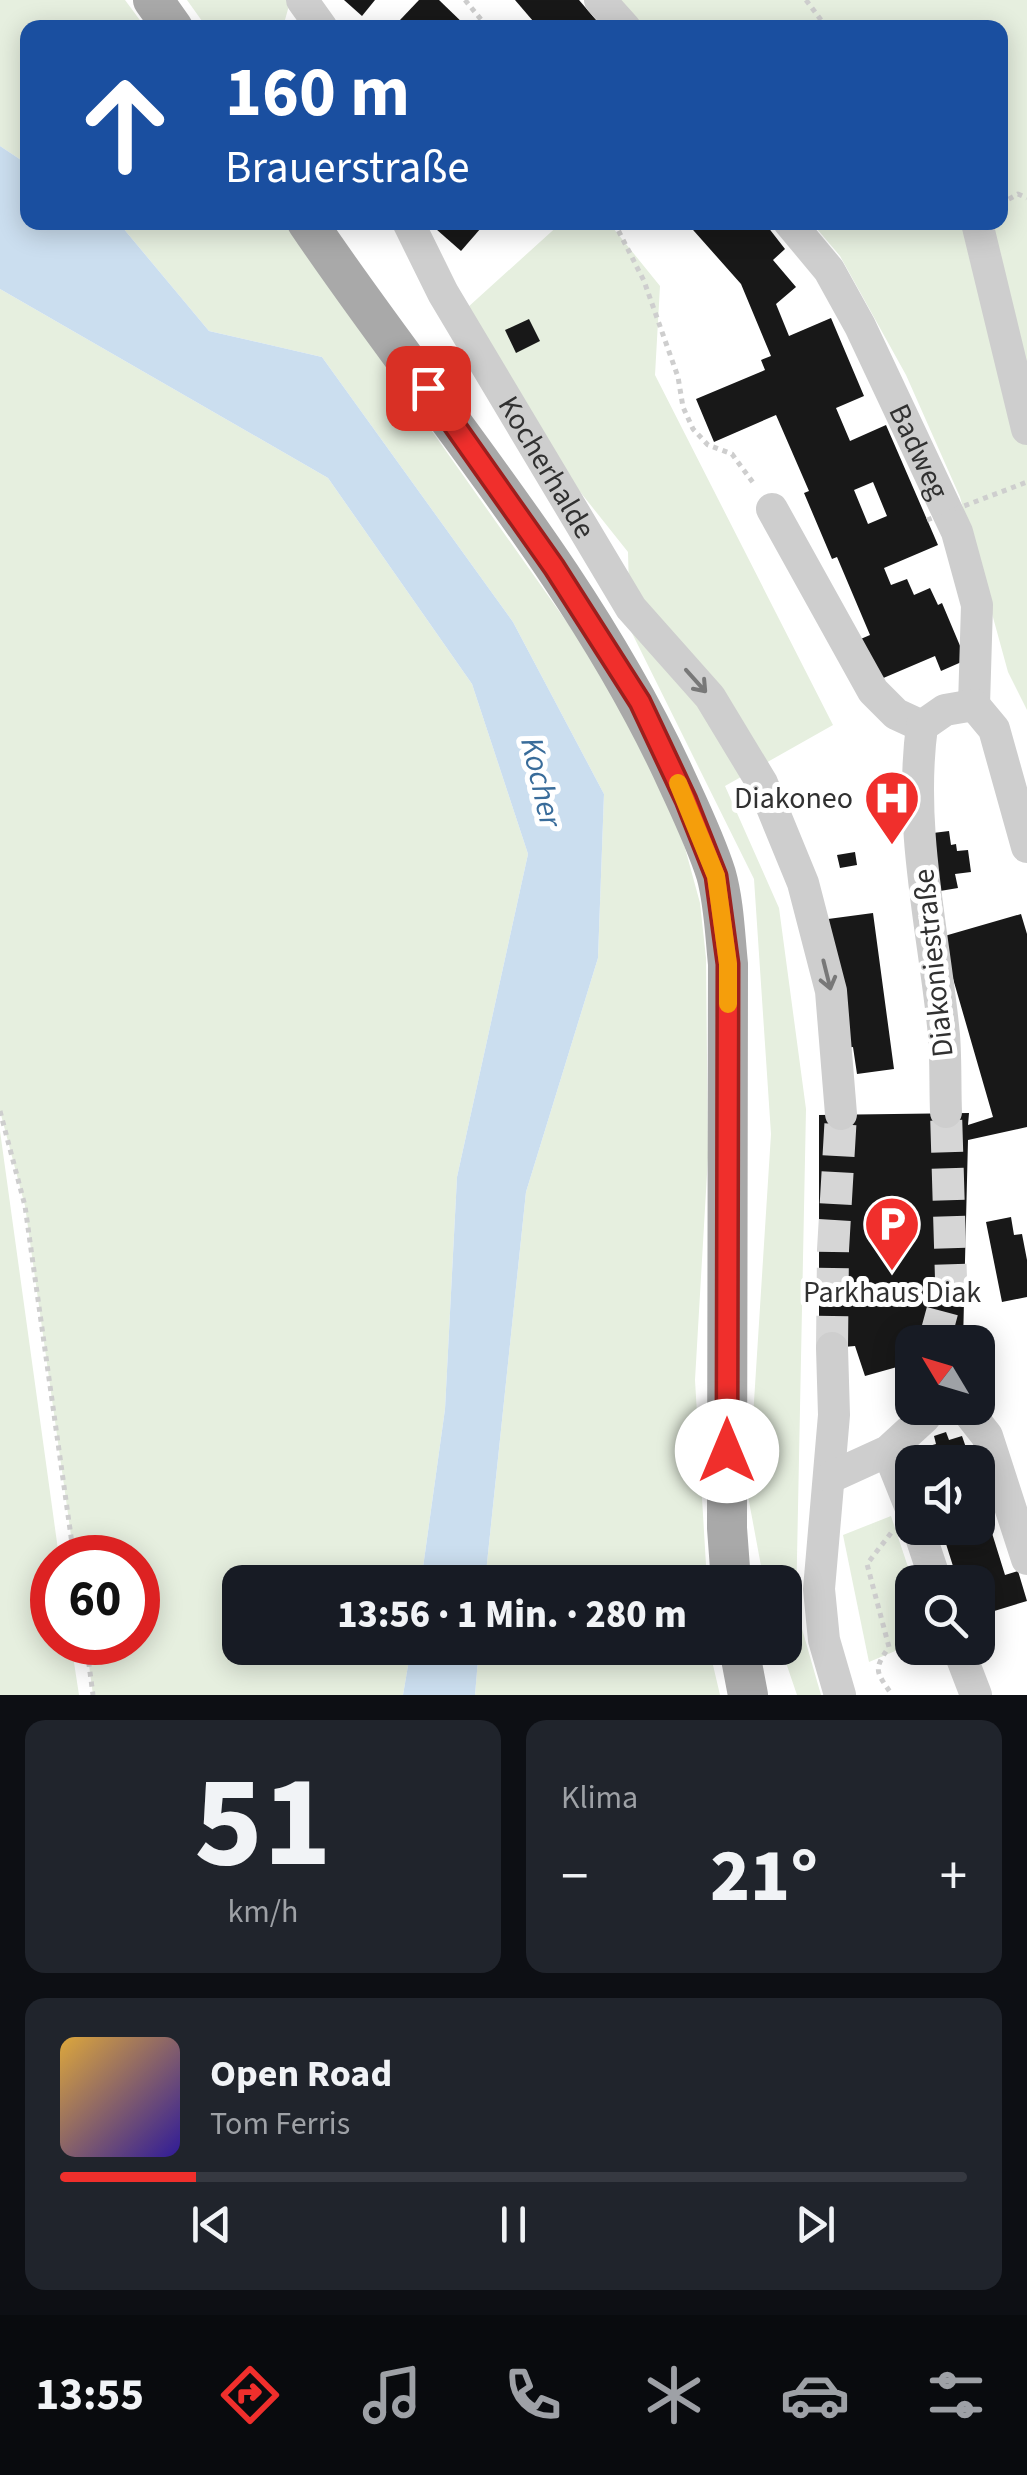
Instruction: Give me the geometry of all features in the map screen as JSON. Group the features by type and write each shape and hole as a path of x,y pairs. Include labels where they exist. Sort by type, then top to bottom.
{"main road":[{"path":"314,230 515,510 640,702 716,876 728,964 726,1528 729,1565"},
{"path":"742,1665 748,1695"}],"street":[{"path":"600,0 618,20"},
{"name":"Kocherhalde","path":"412,230 443,293 631,608"},
{"name":"Badweg","path":"796,230 829,270 860,326 957,532 977,604 984,717"},
{"path":"992,230 1027,429"},
{"path":"772,509 873,691 896,714 922,726 945,710 984,717 1027,768"},
{"path":"596,632 631,608 710,698 762,782 804,883 831,991 841,1114"},
{"path":"984,717 1027,848"},
{"name":"Diakoniestraße","path":"922,726 918,753 922,878 944,1036 946,1112"},
{"path":"832,1348 831,1478 819,1589 824,1640 840,1695"},
{"path":"895,1468 888,1451 901,1425"},
{"path":"831,1478 888,1451 916,1425"},
{"path":"977,1425 986,1436 1027,1558"},
{"path":"965,1665 976,1695"}],"path":[{"path":"465,0 481,20"},
{"path":"618,230 644,281 678,377 683,407 694,429 708,445 732,454 772,509"},
{"path":"926,520 1027,482"},
{"path":"0,1111 24,1206 71,1535"},
{"path":"892,1695 877,1672 876,1664 888,1648 866,1564 895,1529"},
{"path":"89,1665 94,1695"}],"green space":[{"path":"0,0 125,0 140,20 20,20 20,159 0,146"},
{"path":"187,0 290,2 285,20 201,20"},
{"path":"620,0 1027,0 1027,710 1008,672 960,497 906,375 840,256 818,230 1008,230 1008,20 638,20"},
{"path":"125,230 290,230 590,655 650,751 700,903 706,958 708,1157 695,1380 706,1565 487,1565 526,1192 598,958 604,794 513,622 322,357 209,331"},
{"path":"553,230 615,230 660,286 655,375 833,725 725,786 779,908 806,1109 797,1565 761,1565 748,1496 771,1134 754,879 630,629 628,552 538,439 467,308"},
{"path":"0,289 328,478 472,684 528,854 457,1177 445,1409 423,1565 222,1565 222,1665 408,1665 403,1695 93,1695 89,1665 160,1665 160,1535 71,1535 25,1206 0,1111"},
{"path":"0,1131 56,1535 30,1535 30,1665 74,1665 79,1695 0,1695"},
{"path":"891,1516 895,1545 901,1545 907,1565 895,1565 895,1651 869,1662 843,1535"},
{"path":"802,1629 821,1695 797,1695 787,1665 802,1665"},
{"path":"478,1665 713,1665 720,1695 475,1695"}],"water":[{"name":"Kocher","path":"0,146 20,159 20,230 125,230 209,331 322,357 513,622 604,794 598,958 526,1192 487,1565 423,1565 445,1409 457,1177 528,854 472,684 328,478 0,289"},
{"path":"408,1665 478,1665 475,1695 403,1695"}],"building":[{"path":"344,0 375,0 362,16"},
{"path":"419,0 439,0 460,20 400,20"},
{"path":"515,0 579,0 596,20 532,20"},
{"path":"437,230 479,230 461,251"},
{"path":"693,230 770,230 785,249 773,260 796,287 776,304 789,336 831,318 864,396 836,408 850,441 886,425 938,545 884,568 891,585 907,579 914,595 930,588 938,605 942,603 966,660 941,671 935,656 874,682 856,641 870,635 837,557 832,559 804,493 809,491 776,415 714,442 696,399 765,370 761,360 771,356 741,284","holes":["873,482 887,516 868,524 854,490"]},
{"path":"529,319 540,341 516,353 505,330"},
{"path":"949,831 951,845 956,844 957,851 968,850 971,872 955,874 958,888 934,892 925,834"},
{"path":"855,852 857,865 840,868 837,855"},
{"path":"873,913 894,1069 857,1074 853,1047 845,1048 828,919"},
{"name":"Parkhaus Diak","path":"1021,914 1027,934 1027,1127 968,1140 963,1325 895,1325 895,1368 865,1376 855,1346 819,1349 819,1115 969,1113 968,1125 993,1117 941,937"},
{"path":"1011,1217 1014,1235 1022,1234 1027,1297 1002,1302 986,1222"},
{"path":"946,1432 949,1440 962,1436 965,1445 932,1445 936,1444 934,1436"},
{"path":"995,1543 1005,1575 1018,1571 1027,1601 995,1611 995,1565 953,1565 946,1545"}],"tunnel":[{"path":"939,1325 951,1279 946,1112"},
{"path":"832,1348 841,1114"}],"slow traffic":[{"path":"678,783 716,876 728,964 728,1004"}],"place":[{"name":"Diakoneo","path":"892,847"},
{"name":"Parkhaus Diak","path":"892,1273"}],"route":[{"path":"428,388 554,567 640,702 716,876 728,964 727,1451"}]}
